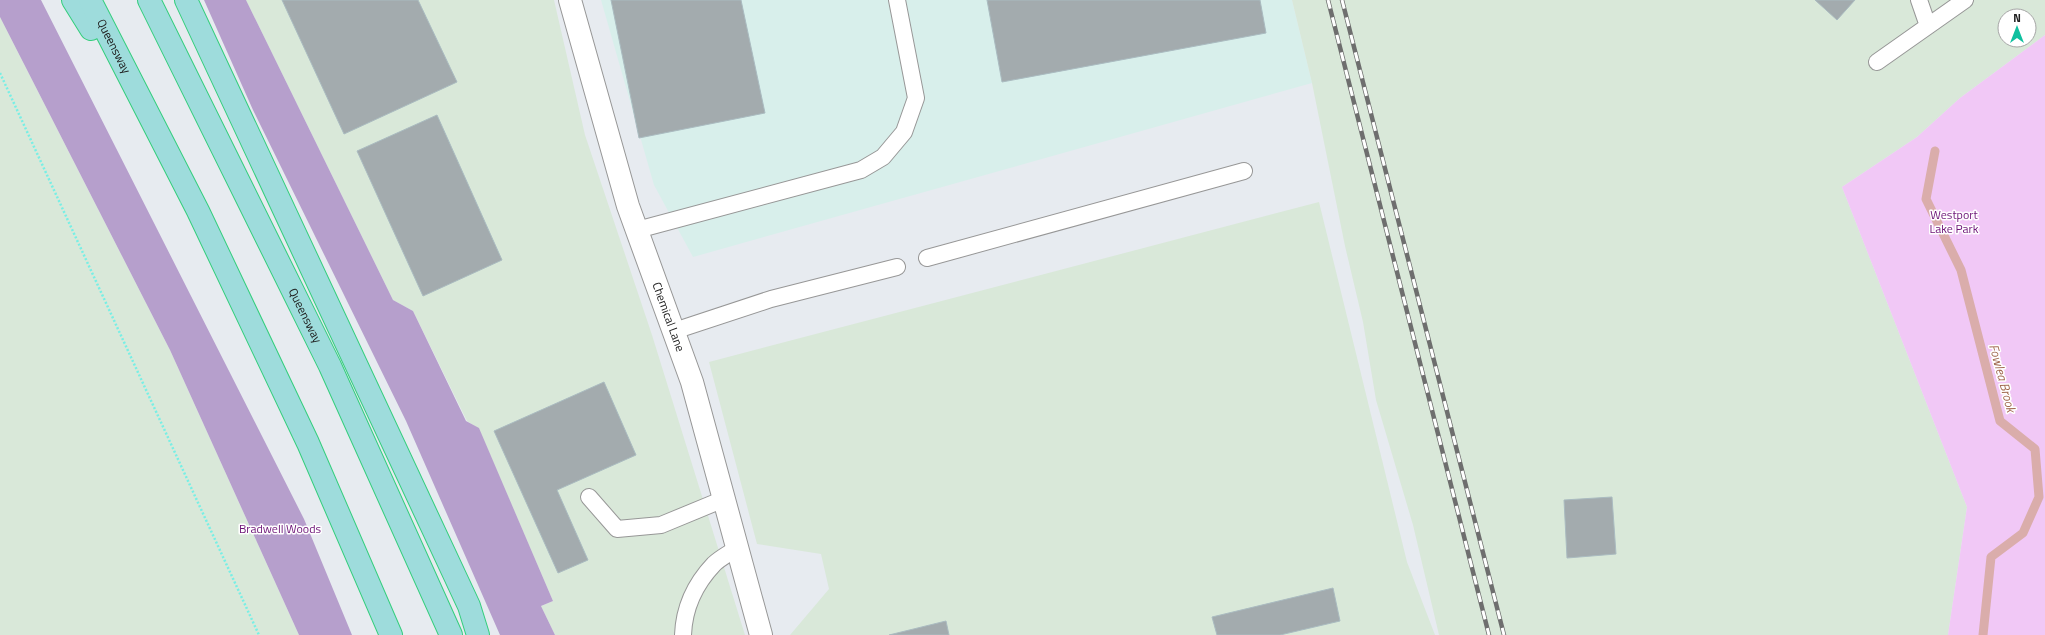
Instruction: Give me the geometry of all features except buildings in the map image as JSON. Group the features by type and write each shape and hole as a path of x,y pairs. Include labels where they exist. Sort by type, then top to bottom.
{"highway":[{"path":"73,0 198,211"},
{"name":"Queensway","path":"90,0 198,211 308,443 391,635"},
{"name":"Queensway","path":"149,0 330,366 451,635"},
{"path":"186,0 469,606 478,635"}],"street":[{"name":"Chemical Lane","path":"570,0 628,206 692,382 761,635"}],"lane":[{"path":"637,230 861,170 883,157 904,132 916,98 897,0"},
{"path":"1919,0 1928,26"},
{"path":"1877,62 1965,0"},
{"path":"927,258 1244,171"},
{"path":"674,331 771,299 897,266"},
{"path":"589,497 616,529 661,525 724,500"},
{"path":"683,635 684,618 696,587 714,563 737,548"}],"path":[{"path":"0,73 259,635"}],"shaded area":[{"path":"246,0 554,0 585,135 652,335 745,635 555,635 541,606 553,601 479,429 467,421 413,311 393,300"},
{"path":"601,0 1292,0 1312,83 693,257 654,185"},
{"path":"1292,0 2045,0 2045,35 2037,41 2037,8 1997,8 1997,48 2027,48 1960,98 1917,137 1842,187 1967,507 1948,635 1439,635 1413,525 1376,400 1363,322 1345,246 1312,83"},
{"path":"0,17 170,350 299,635 0,635"},
{"path":"1319,202 1407,562 1435,635 790,635 829,589 821,554 757,544 709,362"}],"green space":[{"name":"Bradwell Woods","path":"0,0 41,0 304,519 352,635 299,635 170,350 0,17"},
{"path":"204,0 246,0 393,300 413,311 466,421 479,428 553,601 541,606 555,635 500,635 406,421 253,110"},
{"name":"Westport Lake Park","path":"2045,35 2045,635 1948,635 1967,507 1842,187 1917,137 1960,98 2027,48 2037,48 2037,41"}],"waterway":[{"name":"Fowlea Brook","path":"1935,151 1926,199 1961,270 2000,421 2035,449 2039,497 2023,533 1991,557 1983,635"}],"railway":[{"path":"1328,0 1489,635"},
{"path":"1342,0 1504,635"}]}
